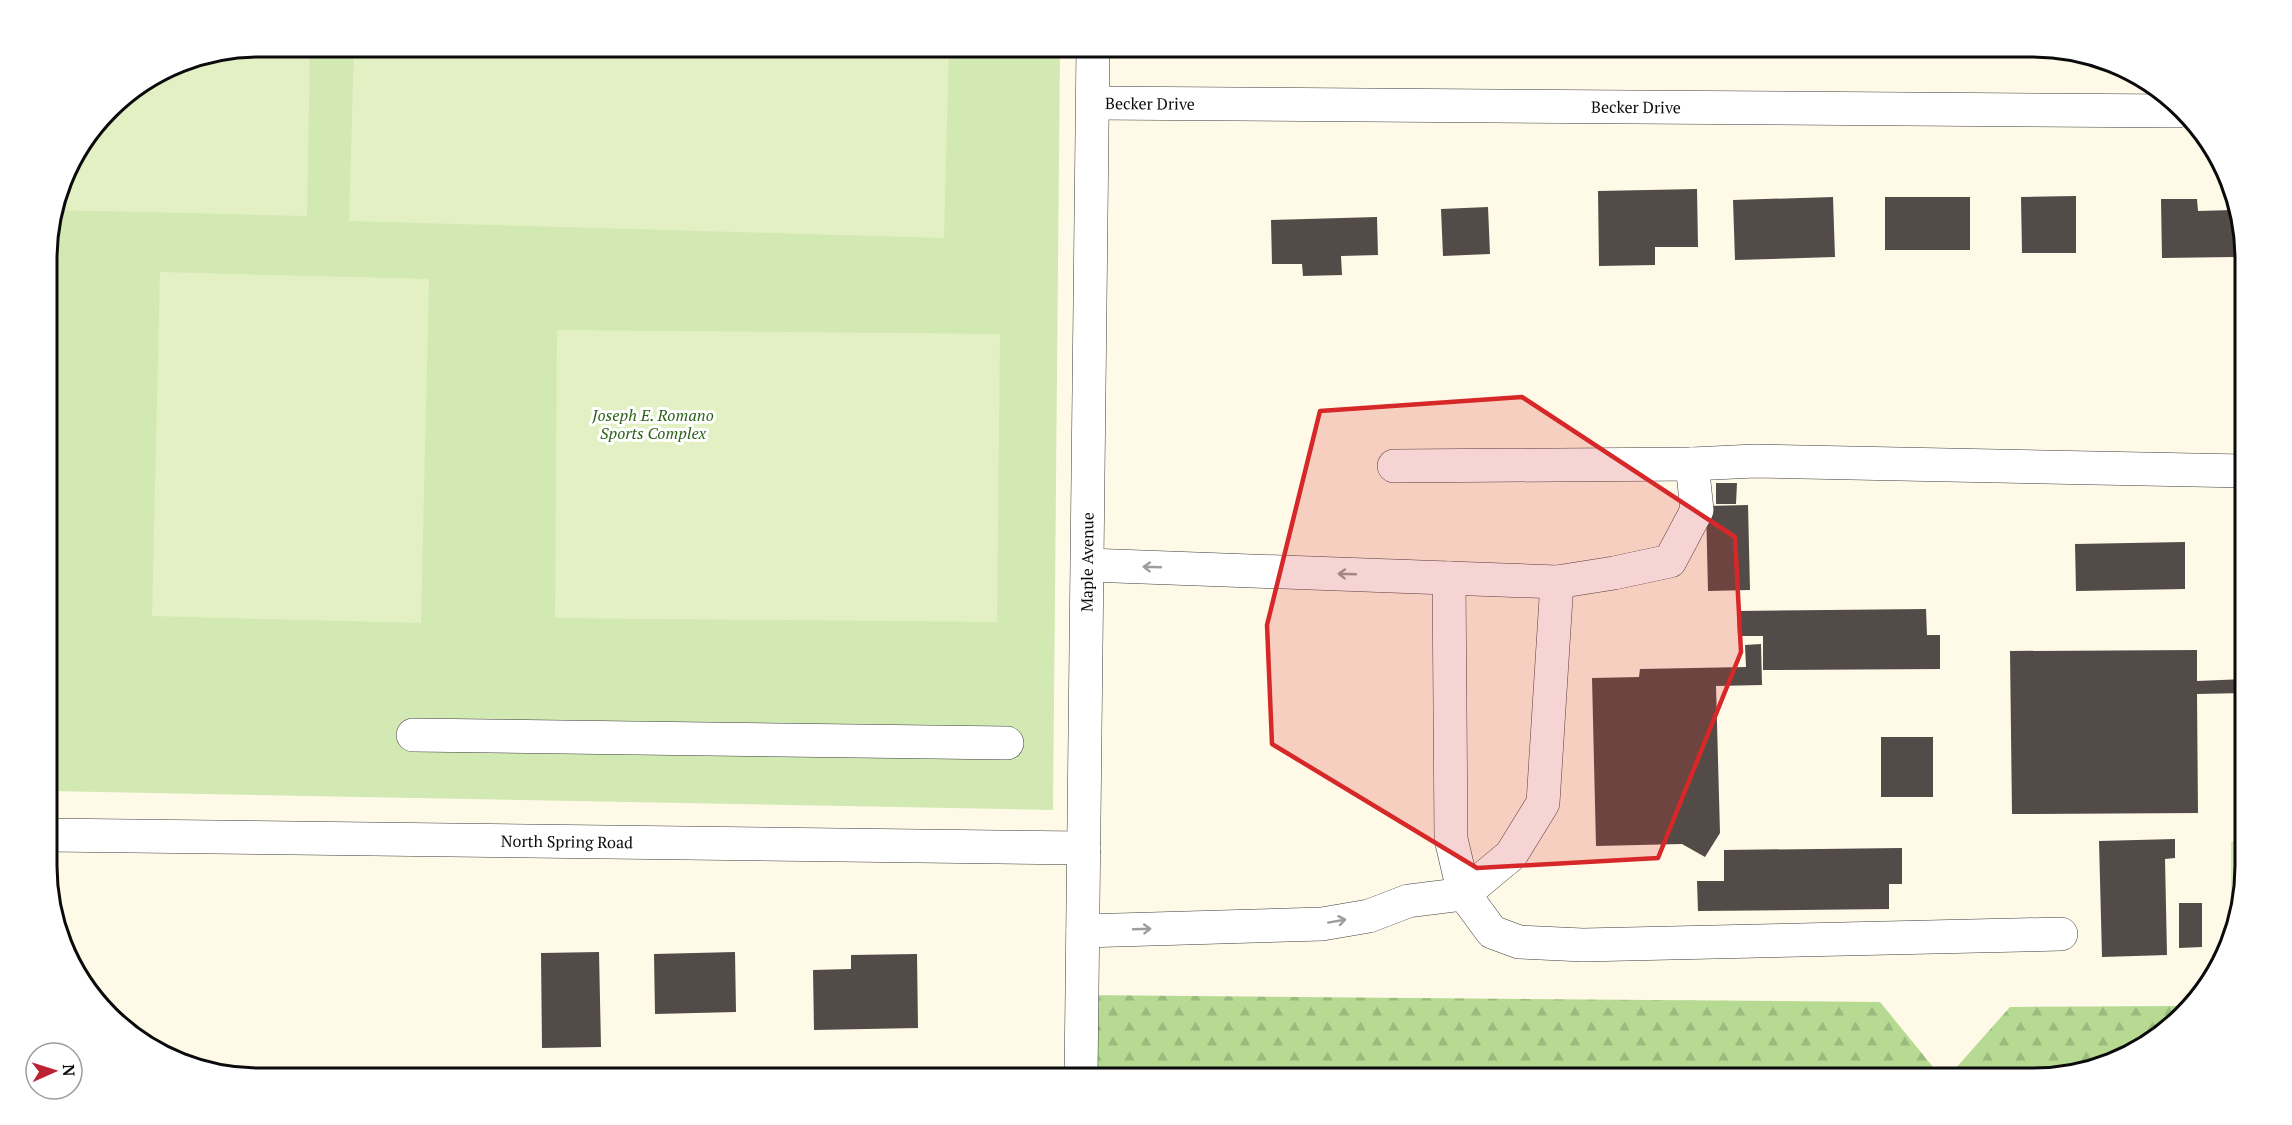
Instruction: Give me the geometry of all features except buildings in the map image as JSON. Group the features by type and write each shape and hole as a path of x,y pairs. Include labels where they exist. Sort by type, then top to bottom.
{"street":[{"name":"Maple Avenue","path":"1081,1068 1093,57"},
{"name":"Becker Drive","path":"1093,103 2170,111"},
{"path":"1394,466 1692,464 1755,461 2235,471"},
{"path":"1088,565 1557,582 1614,573 1670,561 1697,510 1692,464"},
{"path":"1449,578 1451,839 1464,894 1492,932 1519,942 1583,945 2061,934"},
{"path":"1083,931 1322,924 1369,916 1408,901 1464,894 1511,855 1543,803 1557,582"},
{"path":"413,735 1007,743"},
{"name":"North Spring Road","path":"57,835 1084,848"}],"highlighted area":[{"path":"1522,397 1735,537 1741,652 1658,858 1477,868 1272,744 1267,625 1320,411"}],"green space":[{"name":"Joseph E. Romano Sports Complex","path":"246,57 1060,57 1053,810 57,791 57,246 64,207 72,182 91,147 116,116 158,84 182,72 207,64"},
{"path":"246,57 310,57 307,216 63,210 72,182 99,136 116,116 158,84 182,72 220,61"},
{"path":"354,57 949,57 944,238 349,221"},
{"path":"160,272 429,279 421,623 152,616"},
{"path":"557,330 1000,334 997,622 555,618"},
{"path":"2235,840 2235,879 2231,905 2231,842"},
{"path":"1082,995 1880,1002 1934,1068 1081,1068"},
{"path":"2178,1006 2145,1034 2098,1057 2046,1068 1956,1068 2010,1007"}]}
